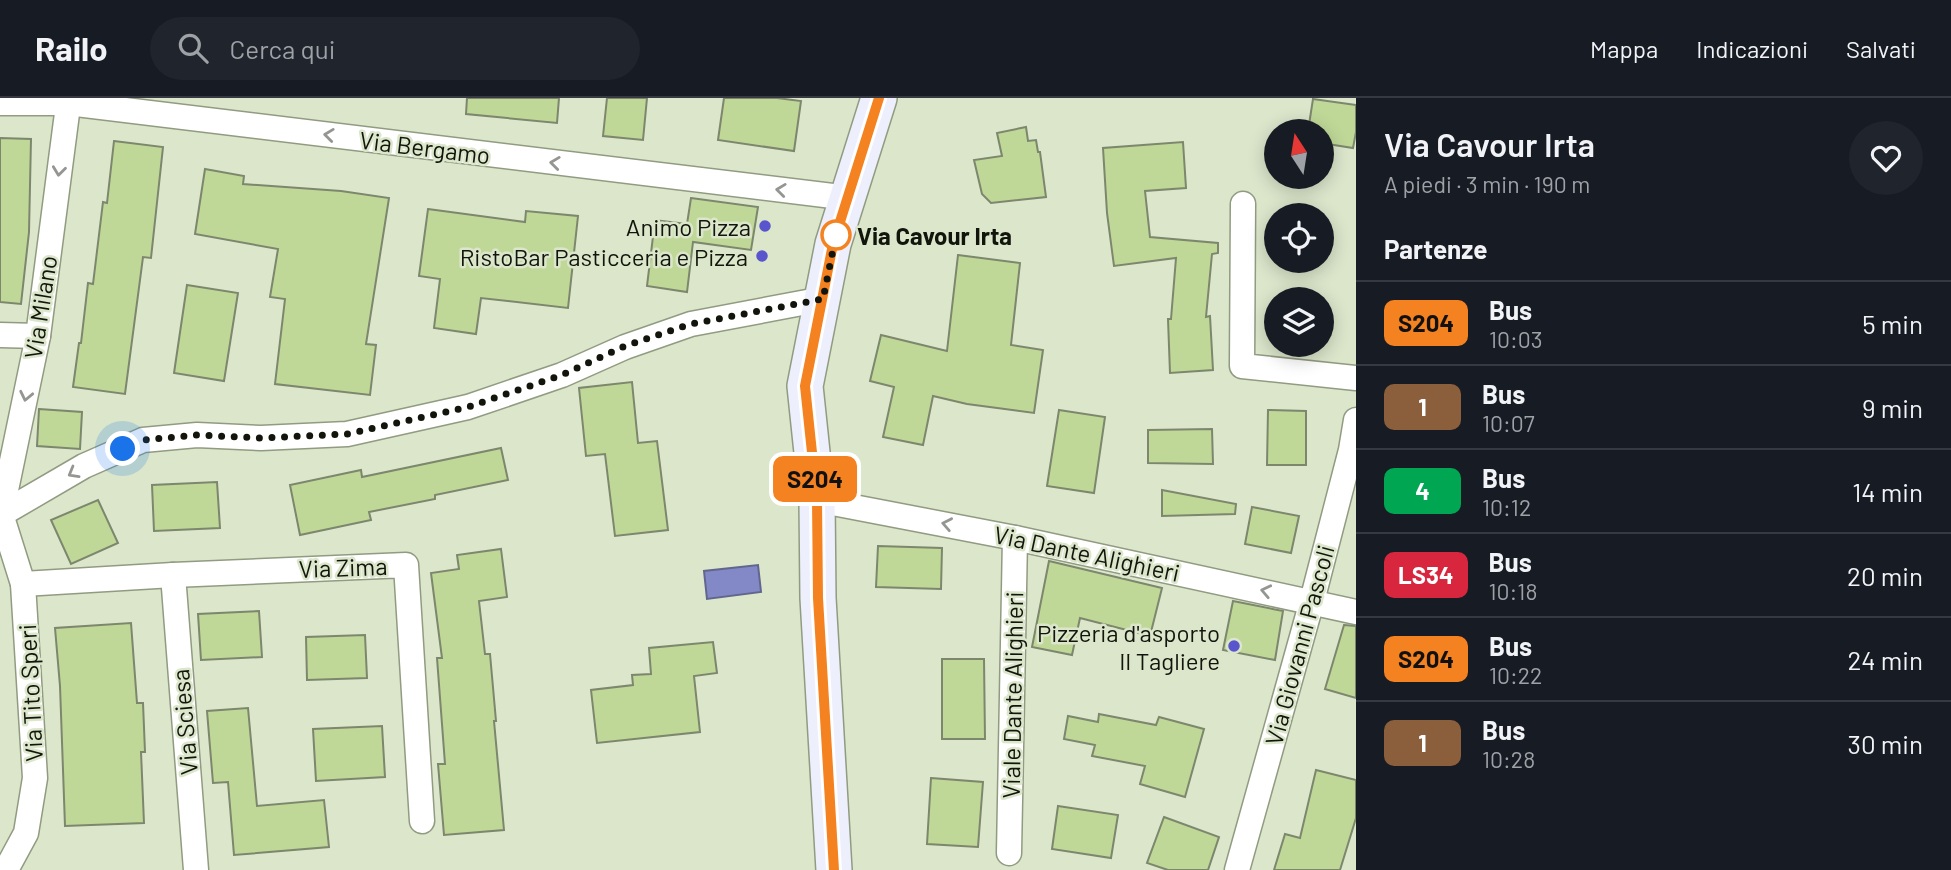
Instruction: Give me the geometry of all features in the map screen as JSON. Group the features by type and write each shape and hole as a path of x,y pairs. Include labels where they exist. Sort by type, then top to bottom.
{"street":[{"path":"834,870 818,598 817,500 805,386 833,244 879,98"},
{"name":"Via Bergamo","path":"0,103 68,101 849,198"},
{"name":"Via Milano","path":"1,514 38,336 68,101"},
{"path":"1242,204 1242,366 1356,378"},
{"path":"1,514 84,466 143,440 197,435 261,438 347,434 468,407 506,395 562,375 625,346 691,324 823,299"},
{"path":"0,335 38,336"},
{"name":"Via Giovanni Pascoli","path":"1237,870 1354,451 1356,419"},
{"name":"Via Dante Alighieri","path":"817,500 1015,538 1356,612"},
{"name":"Via Tito Speri","path":"1,514 23,584 35,778 26,833 6,870"},
{"name":"Viale Dante Alighieri","path":"1009,853 1015,538"},
{"name":"Via Zima","path":"23,584 406,565 422,821"},
{"name":"Via Sciesa","path":"173,575 196,870"}],"water":[{"path":"758,565 761,592 707,599 704,571"}],"building":[{"path":"467,98 559,98 557,123 466,114"},
{"path":"607,98 647,98 643,140 603,136"},
{"path":"724,98 801,101 794,151 718,140"},
{"path":"1313,99 1356,105 1353,148 1334,145 1334,119 1310,119"},
{"path":"1026,127 1028,141 1036,140 1040,152 1046,197 991,203 982,194 974,160 1002,156 997,133"},
{"path":"0,138 31,139 29,232 21,304 0,302"},
{"path":"114,141 163,147 151,258 143,257 125,394 73,387 88,283 93,284 103,202 107,203"},
{"path":"1183,142 1186,188 1145,191 1150,237 1218,243 1218,253 1212,254 1206,317 1210,316 1213,370 1170,373 1168,319 1171,319 1176,258 1114,266 1103,148"},
{"path":"205,169 244,176 243,184 341,191 389,198 366,344 376,345 370,395 275,384 285,299 270,297 278,249 195,234"},
{"path":"691,198 758,207 751,250 693,242 687,292 647,286 655,220 687,224"},
{"path":"428,209 525,222 526,211 578,216 568,308 481,298 476,334 434,328 440,279 419,276"},
{"path":"958,255 1020,263 1011,345 1043,350 1034,413 967,404 933,396 923,445 883,437 894,387 870,381 881,335 947,351"},
{"path":"187,285 238,293 224,381 174,373"},
{"path":"632,382 638,443 657,441 668,530 615,536 605,454 586,456 579,388"},
{"path":"39,409 82,412 80,449 37,446"},
{"path":"1059,410 1105,417 1094,493 1047,486"},
{"path":"1268,410 1306,411 1306,465 1267,465"},
{"path":"1212,429 1213,464 1148,463 1148,430"},
{"path":"501,448 508,480 435,495 435,499 369,512 371,520 300,535 290,485 361,470 362,477"},
{"path":"217,482 220,528 154,531 152,485"},
{"path":"1162,490 1236,504 1235,514 1162,516"},
{"path":"98,500 118,543 71,564 51,520"},
{"path":"1252,507 1299,516 1291,553 1245,544"},
{"path":"878,546 942,548 941,589 876,587"},
{"path":"501,549 507,597 479,601 485,654 490,654 504,830 444,835 438,764 445,764 437,658 442,658 431,573 459,569 457,555"},
{"path":"1049,561 1162,588 1150,636 1080,618 1072,655 1032,647"},
{"path":"1233,601 1283,611 1275,660 1223,650"},
{"path":"259,611 262,657 201,660 198,614"},
{"path":"131,623 137,703 143,703 145,752 141,752 144,823 65,826 55,628"},
{"path":"1344,625 1356,626 1356,698 1325,689"},
{"path":"365,635 367,678 307,680 306,637"},
{"path":"713,642 717,673 694,676 700,732 597,743 591,690 633,685 632,675 651,674 649,648"},
{"path":"942,659 984,659 985,739 942,739"},
{"path":"248,708 257,806 324,800 329,847 234,855 228,782 213,783 207,711"},
{"path":"1099,714 1156,725 1159,717 1204,729 1185,797 1140,784 1145,766 1092,756 1095,745 1064,739 1068,716 1098,722"},
{"path":"382,726 385,777 316,781 313,729"},
{"path":"1316,770 1356,780 1356,818 1340,870 1274,870 1285,834 1300,838"},
{"path":"931,778 983,782 978,847 927,844"},
{"path":"1058,806 1118,815 1111,858 1052,849"},
{"path":"1164,817 1219,837 1208,870 1168,870 1147,863"}],"bus line":[{"name":"S204","path":"834,870 818,598 817,500 805,386 833,244 879,98"}],"place":[{"name":"Animo Pizza","path":"765,226"},
{"name":"Via Cavour Irta","path":"836,235"},
{"name":"RistoBar Pasticceria e Pizza","path":"762,256"},
{"name":"Pizzeria d'asporto Il Tagliere","path":"1234,646"}],"route":[{"path":"123,449 143,440 197,435 261,438 347,434 468,407 562,375 625,346 691,324 823,299 836,235"}]}
